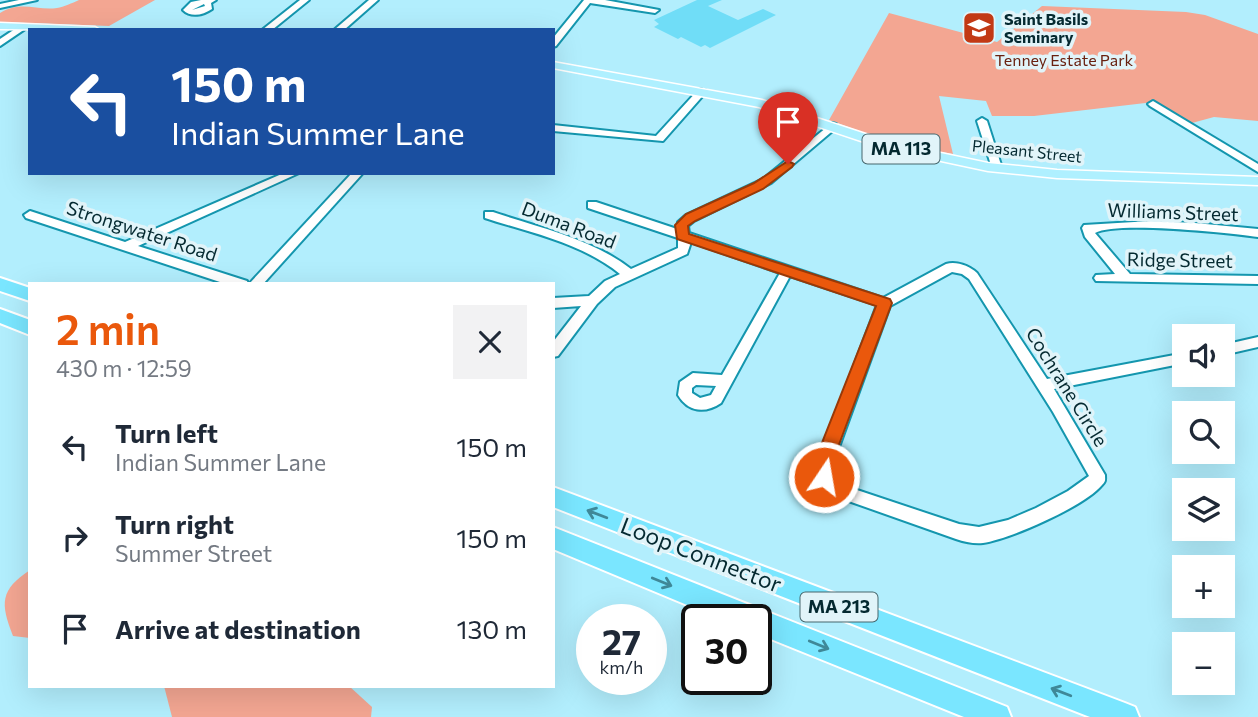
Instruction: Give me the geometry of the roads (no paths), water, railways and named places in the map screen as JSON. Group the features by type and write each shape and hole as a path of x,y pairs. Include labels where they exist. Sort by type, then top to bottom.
{"highway":[{"path":"0,284 28,294"},
{"path":"0,316 28,327"},
{"name":"Loop Connector","path":"555,498 1125,717"},
{"name":"Loop Connector","path":"555,539 716,604"},
{"name":"Loop Connector","path":"772,626 997,717"}],"main road":[{"path":"0,26 48,28"},
{"name":"Pleasant Street","path":"555,65 702,91 769,106 890,146 997,168 1258,181"}],"street":[{"path":"0,6 33,0"},
{"path":"269,28 306,0"},
{"path":"340,28 374,0"},
{"path":"555,41 588,0 655,10"},
{"path":"0,43 24,27"},
{"path":"555,128 659,139 702,91"},
{"path":"1153,104 1258,169"},
{"path":"982,121 997,168"},
{"path":"555,349 592,301 610,284 683,251 685,245 681,225 690,218 767,181 832,126"},
{"path":"127,246 289,175"},
{"path":"257,282 356,175"},
{"path":"592,205 884,303"},
{"name":"Strongwater Road","path":"30,215 236,282"},
{"name":"Duma Road","path":"489,215 589,249 615,262 631,276"},
{"name":"Williams Street","path":"1125,277 1089,234 1088,228 1160,227 1258,233"},
{"name":"Cochrane Circle","path":"950,267 966,270 973,276 1044,385 1097,475 1097,480 1078,494 1000,530 973,536 840,491 824,477 825,458 884,303 950,267"},
{"path":"726,381 787,271"},
{"name":"Ridge Street","path":"1100,278 1258,280"},
{"path":"555,303 592,301"},
{"path":"1235,347 1258,342"},
{"path":"1044,385 1172,360"}],"place":[{"name":"Saint Basils Seminary","path":"979,28"}],"park label":[{"name":"Tenney Estate Park","path":"1064,60"}]}
